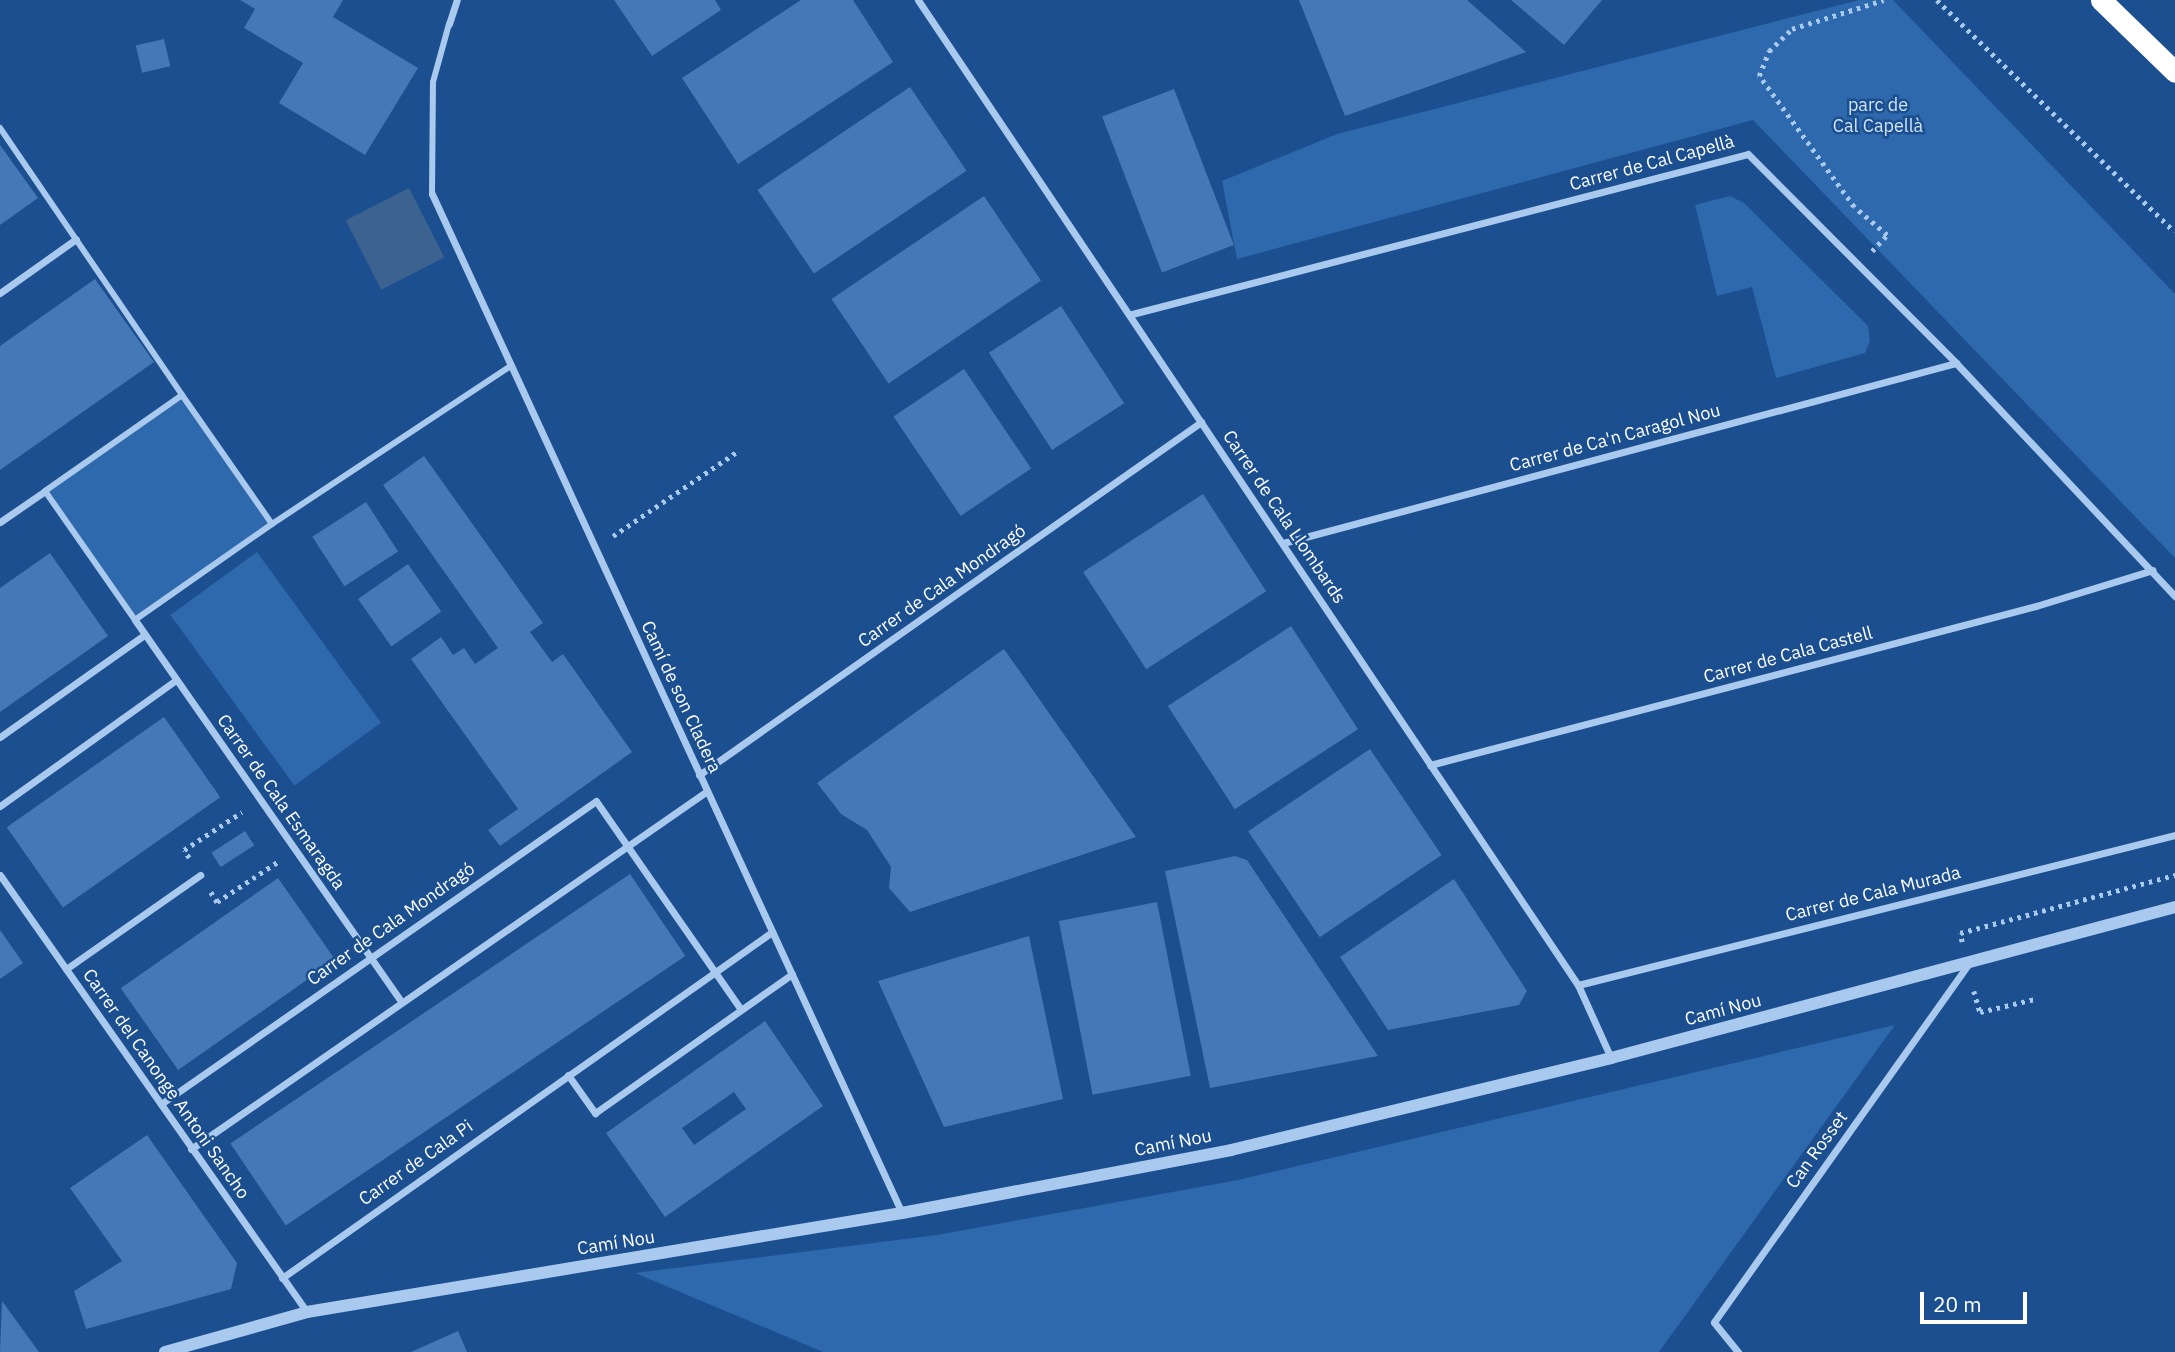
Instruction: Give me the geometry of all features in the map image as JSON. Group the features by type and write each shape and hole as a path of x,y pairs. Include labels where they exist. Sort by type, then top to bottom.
{"highway":[{"path":"2101,0 2175,72"}],"street":[{"path":"432,194 433,82 457,0"},
{"name":"Carrer de Cala Llombards","path":"918,0 1132,314 1201,422 1578,985 1611,1058"},
{"path":"0,128 272,524"},
{"name":"Carrer de Cal Capellà","path":"1132,314 1748,154 1956,363 2175,596"},
{"name":"Camí de son Cladera","path":"432,194 902,1213"},
{"path":"0,293 76,239"},
{"name":"Carrer de Ca'n Caragol Nou","path":"1283,542 1956,363"},
{"path":"45,491 135,620 272,524 511,366"},
{"path":"0,522 182,395"},
{"name":"Carrer de Cala Mondragó","path":"699,775 1201,422"},
{"name":"Carrer de Cala Castell","path":"1430,765 2023,609 2153,570"},
{"name":"Carrer de Cala Esmaragda","path":"135,620 401,1002"},
{"path":"0,737 144,635"},
{"path":"0,806 176,680"},
{"path":"191,1149 707,791"},
{"name":"Carrer de Cala Mondragó","path":"160,1104 596,801 626,845"},
{"name":"Carrer de Cala Murada","path":"1578,985 2175,835"},
{"path":"626,845 741,1010"},
{"name":"Carrer del Canonge Antoni Sancho","path":"0,875 307,1312"},
{"path":"66,969 200,875"},
{"name":"Camí Nou","path":"165,1352 307,1312 902,1213 1231,1150 1611,1058 1968,965 2175,907"},
{"name":"Carrer de Cala Pi","path":"282,1278 772,932"},
{"name":"Can Rosset","path":"1738,1352 1714,1322 1968,965"},
{"path":"568,1075 595,1113 792,974"}],"path":[{"path":"1858,264 1888,236 1854,207 1759,76 1769,51 1792,29 1884,0"},
{"path":"1937,0 2175,233"},
{"path":"595,548 738,451"},
{"path":"260,800 184,850 217,902 295,850"}],"green space":[{"name":"parc de Cal Capellà","path":"1859,0 1893,0 2175,294 2175,558 1753,120 1237,259 1222,181 1337,134"},
{"path":"1730,196 1744,203 1868,326 1870,341 1865,353 1776,378 1752,287 1717,296 1695,205"},
{"path":"182,395 272,524 135,619 45,491"},
{"path":"257,552 381,723 294,786 170,615"},
{"path":"1895,1025 1659,1352 823,1352 635,1273 937,1235 1238,1180"}],"shaded area":[{"path":"409,188 444,257 381,290 346,220"}],"building":[{"path":"240,0 343,0 333,17 418,68 365,155 279,103 303,63 244,28 255,9"},
{"path":"614,0 715,0 721,10 652,56"},
{"path":"801,0 853,0 893,62 738,164 682,78"},
{"path":"1299,0 1467,0 1526,52 1345,116"},
{"path":"1511,0 1602,0 1564,45"},
{"path":"164,39 170,66 142,73 136,46"},
{"path":"910,87 966,171 814,274 757,190"},
{"path":"1174,89 1234,245 1162,273 1102,117"},
{"path":"0,145 38,198 0,225"},
{"path":"984,196 1041,281 888,383 831,299"},
{"path":"95,279 154,362 0,470 0,346"},
{"path":"1061,306 1124,403 1052,450 989,353"},
{"path":"964,369 1031,468 961,516 894,417"},
{"path":"424,456 543,623 530,632 552,662 563,654 632,752 500,846 488,830 518,809 411,659 441,637 453,655 464,648 475,664 498,648 383,485"},
{"path":"1203,494 1266,591 1146,669 1083,572"},
{"path":"366,502 398,551 344,586 312,537"},
{"path":"50,553 108,636 0,712 0,588"},
{"path":"408,564 441,612 391,646 358,599"},
{"path":"1291,626 1358,729 1235,809 1168,706"},
{"path":"1004,649 1136,837 910,912 889,888 891,867 867,830 841,814 817,783"},
{"path":"164,717 220,797 63,907 7,827"},
{"path":"1370,749 1442,855 1320,937 1248,831"},
{"path":"245,831 254,845 221,867 211,853"},
{"path":"1235,856 1247,860 1378,1056 1210,1088 1165,871"},
{"path":"630,874 685,956 286,1226 230,1144"},
{"path":"278,878 335,960 178,1070 121,988"},
{"path":"1454,879 1527,991 1519,1005 1388,1030 1340,957"},
{"path":"1157,902 1191,1076 1093,1095 1059,921"},
{"path":"0,930 23,963 0,979"},
{"path":"1029,936 1063,1099 944,1127 878,981"},
{"path":"765,1021 823,1106 665,1217 606,1133","holes":["734,1092 746,1109 694,1145 682,1128"]},
{"path":"147,1135 237,1263 231,1289 86,1329 74,1291 122,1261 70,1188"},
{"path":"2,1301 39,1352 0,1352"},
{"path":"458,1331 467,1352 411,1352"}]}
